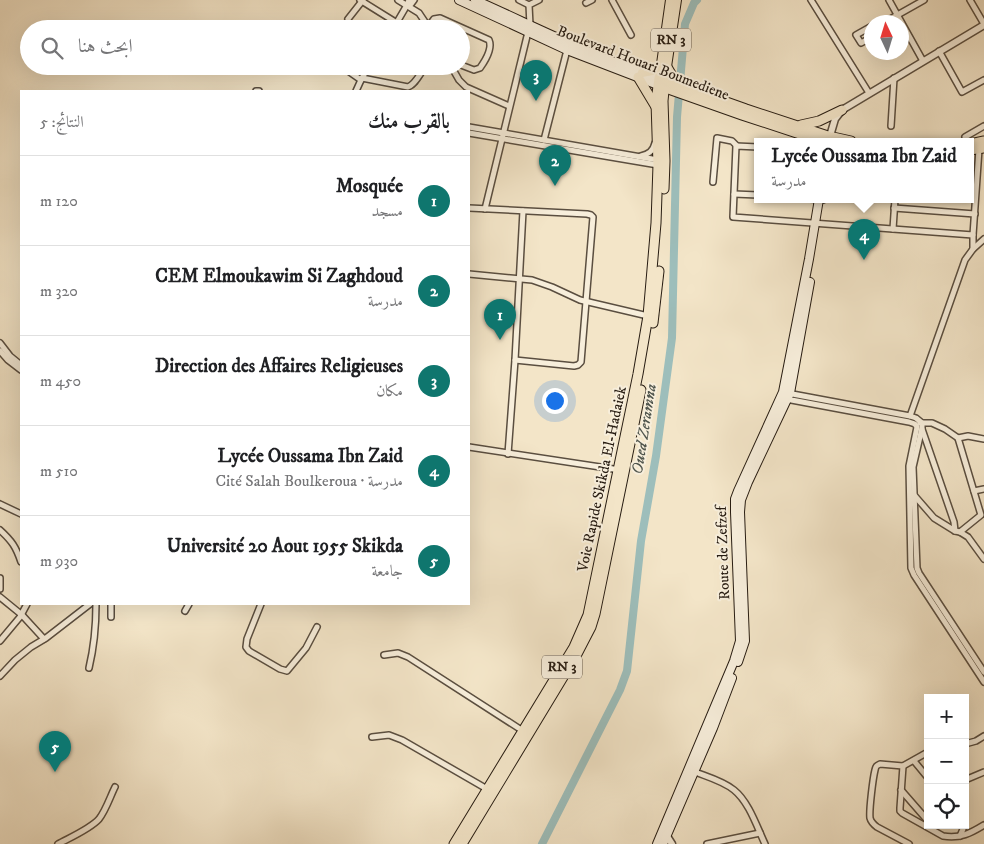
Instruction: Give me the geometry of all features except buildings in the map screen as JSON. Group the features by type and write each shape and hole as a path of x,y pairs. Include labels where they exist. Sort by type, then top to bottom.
{"highway":[{"path":"640,75 660,107 675,87 664,67"},
{"name":"Boulevard Houari Boumediene","path":"662,83 805,138"},
{"name":"Voie Rapide Skikda El-Hadaiek","path":"462,844 577,654 591,627 595,614 648,316 662,163 657,135 662,83"},
{"name":"Boulevard Houari Boumediene","path":"690,93 797,125 826,138"},
{"name":"Voie Rapide Skikda El-Hadaiek","path":"454,844 574,647 588,615 647,359 656,306 662,163 660,107"},
{"path":"797,125 819,121 842,110"}],"main road":[{"name":"Boulevard Houari Boumediene","path":"459,0 568,42 640,75"},
{"name":"Boulevard Houari Boumediene","path":"475,0 567,50 662,83"},
{"name":"RN 3","path":"662,83 670,0"},
{"name":"RN 3","path":"664,67 677,0"},
{"path":"640,75 664,67"},
{"name":"Route de Zefzef","path":"656,844 667,839 743,650 745,641 741,500 785,396 820,203"},
{"name":"Route de Zefzef","path":"667,839 740,641 735,500 742,480 785,396"}],"street":[{"path":"348,19 362,0 392,20"},
{"path":"398,0 408,3 424,20"},
{"path":"399,20 408,3 411,4 414,0"},
{"path":"519,0 530,5"},
{"path":"530,5 539,0"},
{"path":"586,3 592,0"},
{"path":"612,0 631,35"},
{"path":"811,0 869,93"},
{"path":"889,0 897,15 924,0"},
{"path":"828,138 835,119 842,110 984,24 970,0"},
{"path":"485,209 529,28 530,5"},
{"path":"864,30 856,35 861,43 864,41"},
{"path":"470,32 488,40 490,44 490,48 480,68 474,70 470,68"},
{"path":"909,36 923,61"},
{"path":"544,140 567,50"},
{"path":"939,51 962,92 984,80"},
{"path":"355,75 361,79 408,88 419,75"},
{"path":"356,90 363,75"},
{"path":"456,75 466,87 510,106"},
{"path":"891,126 894,78"},
{"path":"969,138 984,126"},
{"path":"470,127 502,136 662,163"},
{"path":"470,133 544,140 640,156 662,163"},
{"path":"640,156 654,148 657,135"},
{"path":"713,182 716,138 732,141 737,146 754,147"},
{"path":"737,146 734,217 973,235"},
{"path":"973,249 979,147"},
{"path":"979,160 984,167"},
{"path":"734,194 754,195"},
{"path":"893,229 895,203"},
{"path":"470,208 587,214 592,216 593,219 582,360 578,365 574,366 515,360"},
{"path":"894,208 975,214"},
{"path":"508,454 524,211"},
{"path":"909,419 965,260 984,239"},
{"path":"470,274 520,278 545,284 586,302 648,316"},
{"path":"0,343 10,356 20,364"},
{"path":"0,351 20,369"},
{"path":"785,396 909,419 922,425 932,423 946,429 958,438 982,517 957,531"},
{"path":"909,419 917,427 909,466 911,568 984,682"},
{"path":"922,425 913,467 917,568 984,672"},
{"path":"922,425 957,531"},
{"path":"958,438 968,436 984,439"},
{"path":"470,447 622,470"},
{"path":"974,491 984,488"},
{"path":"914,495 934,518 968,537 984,559"},
{"path":"0,504 20,514"},
{"path":"0,530 17,548 20,558"},
{"path":"0,578 0,589"},
{"path":"0,597 22,615 44,639"},
{"path":"0,641 22,615 27,605"},
{"path":"79,605 81,611"},
{"path":"0,676 31,647 89,605"},
{"path":"89,668 93,652 96,605"},
{"path":"110,616 111,605"},
{"path":"185,611 188,605"},
{"path":"261,605 247,639 246,647 249,651 280,669 287,671 306,648 317,627"},
{"path":"384,655 398,653 408,657 523,731"},
{"path":"372,737 389,735 402,740 488,789"},
{"path":"969,743 984,736"},
{"path":"909,844 876,827 870,820 875,772 877,765 884,763 903,766 924,755"},
{"path":"914,761 924,773"},
{"path":"903,766 900,810 902,813 949,837 972,832 984,825"},
{"path":"695,772 723,783 734,790 744,801 765,844"},
{"path":"969,778 984,772"},
{"path":"58,844 98,820 115,787"},
{"path":"901,790 924,816"},
{"path":"934,829 938,833"},
{"path":"960,836 963,829"},
{"path":"707,844 760,833"}],"waterway":[{"name":"Oued Zeramna","path":"542,844 620,690 627,671 641,541 656,456 672,338 677,117 685,24 697,0"}],"place":[{"name":"Direction des Affaires Religieuses","path":"536,101"},
{"name":"CEM Elmoukawim Si Zaghdoud","path":"555,186"},
{"name":"Lycée Oussama Ibn Zaid","path":"864,260"},
{"name":"Mosquée","path":"500,340"},
{"name":"Université 20 Aout 1955 Skikda","path":"55,772"}]}
